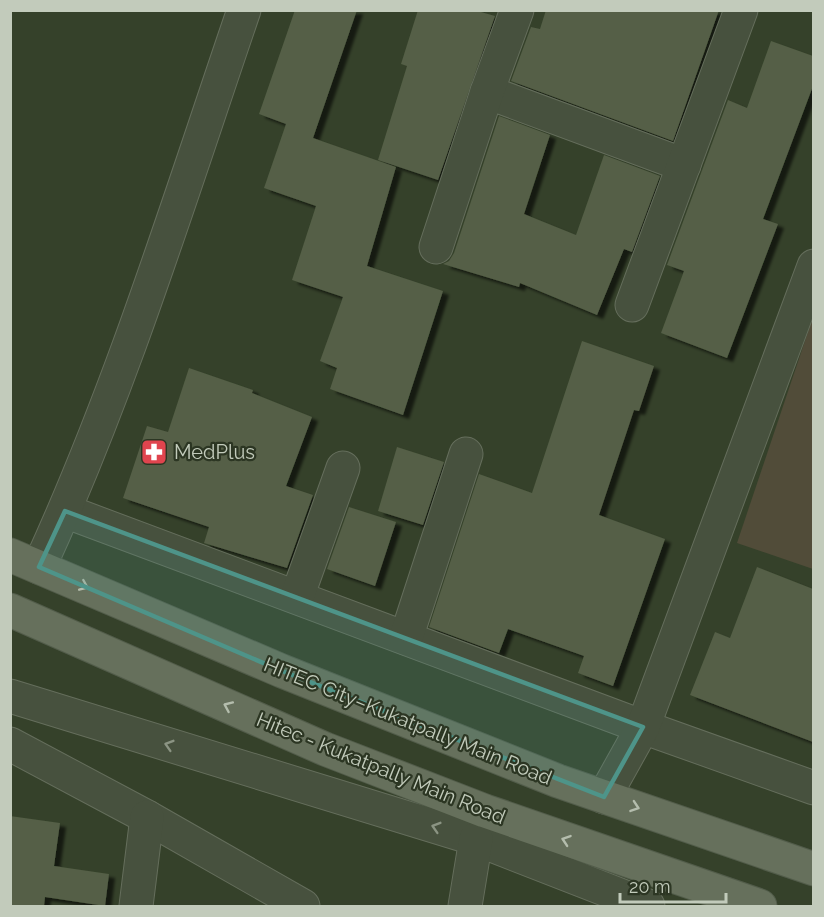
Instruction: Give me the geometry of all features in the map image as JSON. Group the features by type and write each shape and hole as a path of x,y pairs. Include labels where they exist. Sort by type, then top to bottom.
{"main road":[{"name":"HITEC City–Kukatpally Main Road","path":"25,561 282,672 558,781 813,868"},
{"name":"Hitec - Kukatpally Main Road","path":"11,612 326,749 485,811 760,906"}],"street":[{"path":"25,561 65,511 133,336 244,10"},
{"path":"436,247 487,92 517,10"},
{"path":"632,305 741,10"},
{"path":"487,92 684,165"},
{"path":"604,797 643,727 813,266"},
{"path":"406,638 466,454"},
{"path":"297,597 343,468"},
{"path":"65,511 643,727 813,788"},
{"path":"10,696 476,840 638,905 646,868"},
{"path":"10,744 147,817 302,906"},
{"path":"136,906 147,817"},
{"path":"465,906 476,840"}],"highlighted area":[{"path":"65,511 643,727 604,797 282,671 39,567"}],"shaded area":[{"path":"813,317 813,569 737,543"}],"building":[{"path":"295,10 357,10 313,138 396,167 367,266 443,291 403,415 330,389 337,368 320,361 343,297 292,280 316,206 264,188 286,124 259,114"},
{"path":"418,10 474,10 495,16 438,180 378,160 407,66 401,64"},
{"path":"546,10 719,10 673,141 511,81 531,27 540,29"},
{"path":"771,41 813,56 813,86 763,219 778,224 727,358 661,333 684,271 667,265 728,100 747,108"},
{"path":"499,116 550,135 524,214 576,235 604,155 660,176 632,252 624,249 597,315 520,283 519,287 443,264 449,261 454,253"},
{"path":"582,341 654,366 639,411 634,410 599,515 665,539 613,686 578,673 584,656 508,629 499,653 429,627 479,474 532,493"},
{"path":"189,368 253,390 252,393 312,417 286,486 313,495 287,568 204,543 209,527 123,498 147,426 168,432"},
{"path":"397,447 444,462 423,525 378,511"},
{"path":"349,507 396,522 375,586 327,569"},
{"path":"757,567 813,589 813,742 690,695 715,632 730,638"},
{"path":"10,816 60,823 54,866 109,874 105,906 45,897 44,906 10,906"}],"place":[{"name":"MedPlus","path":"154,452"}]}
